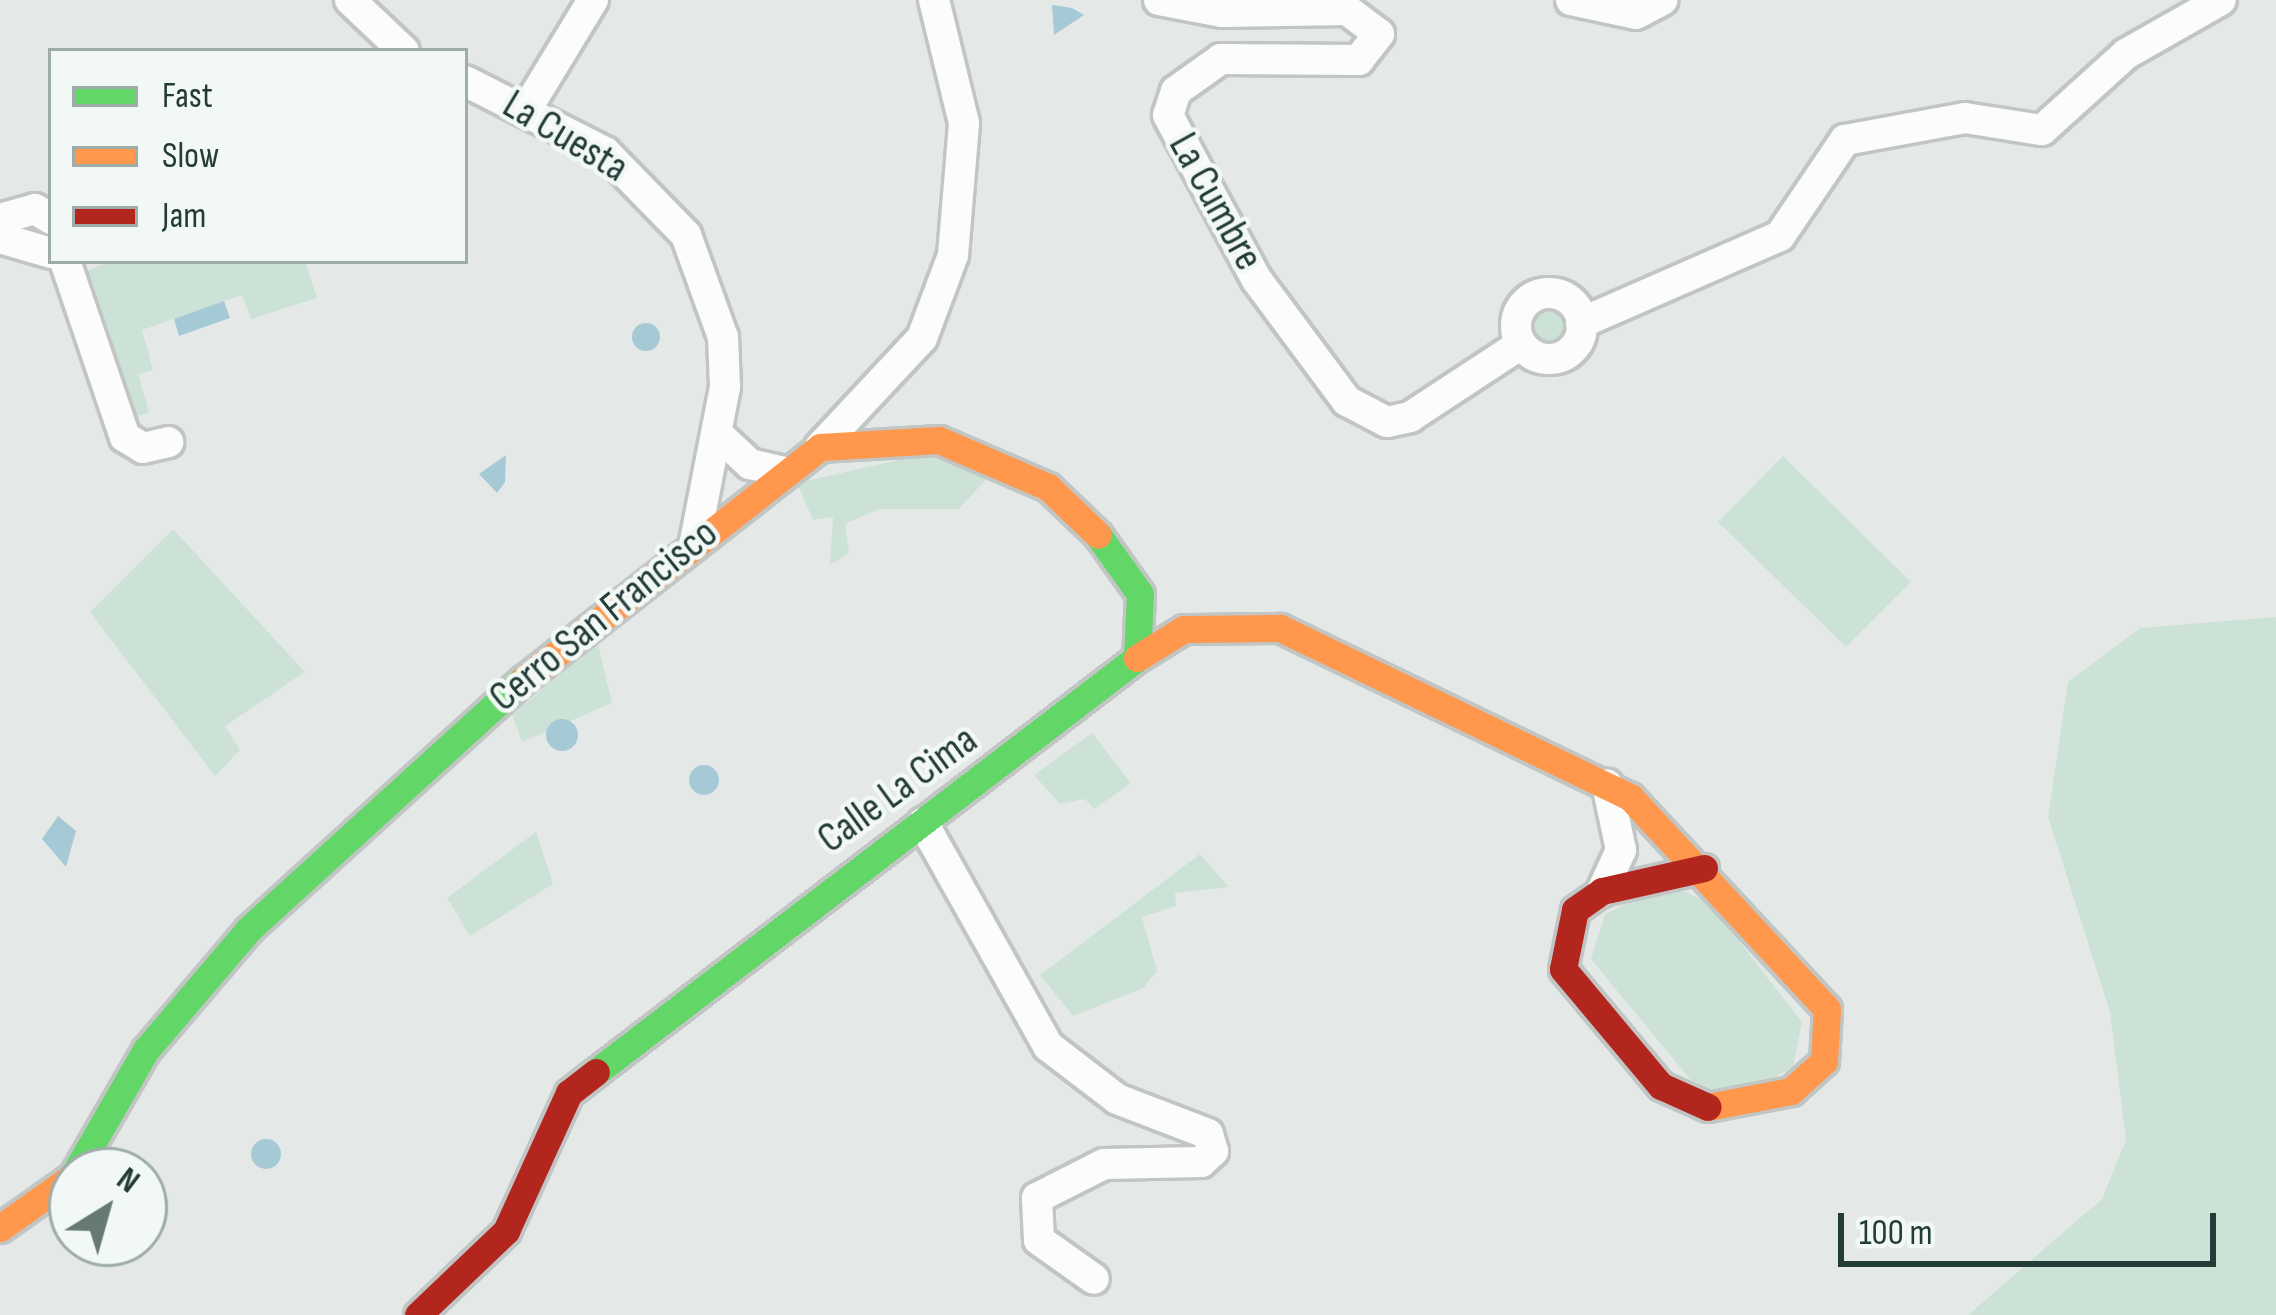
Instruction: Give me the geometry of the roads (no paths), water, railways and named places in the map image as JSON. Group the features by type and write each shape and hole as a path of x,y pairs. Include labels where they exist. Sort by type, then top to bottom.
{"street":[{"path":"350,0 401,48"},
{"path":"526,110 593,0"},
{"name":"Cerro San Francisco","path":"90,1147 146,1050 248,930 514,686 820,447 922,338 953,256 964,123 934,0"},
{"name":"La Cumbre","path":"1159,0 1222,12 1347,10 1378,34 1359,60 1221,59 1176,91 1168,115 1257,280 1347,401 1387,422 1410,417 1521,344"},
{"path":"1571,0 1636,14 1661,0"},
{"path":"1581,323 1564,297 1532,297 1518,314 1521,344 1560,357 1581,323 1780,236 1845,140 1965,118 2042,130 2126,54 2221,0"},
{"name":"La Cuesta","path":"468,81 605,152 686,235 723,337 723,439 695,541"},
{"path":"0,219 35,209 48,217"},
{"path":"0,238 48,252"},
{"path":"66,264 125,437 168,442"},
{"path":"723,439 750,464 786,472"},
{"path":"820,447 939,440 1048,487 1132,577 1144,628 1137,658"},
{"name":"Calle La Cima","path":"418,1315 506,1231 569,1093 1137,658 1184,629 1280,628 1607,784 1704,868"},
{"path":"1602,891 1622,850 1607,784"},
{"path":"923,823 1048,1046 1117,1099 1208,1135 1213,1151 1201,1162 1104,1164 1037,1198 1039,1240 1094,1279"},
{"path":"1704,868 1827,1009 1824,1061 1791,1091 1715,1111 1661,1086 1563,969 1575,910 1602,891 1704,868"},
{"name":"Cerro San Francisco","path":"0,1228 48,1193"}],"water":[{"path":"1052,5 1072,8 1084,15 1054,35"},
{"path":"224,301 230,318 179,336 174,319"},
{"path":"646,323 656,327 660,337 656,347 646,351 636,347 632,337 636,327"},
{"path":"506,455 505,482 497,493 479,474"},
{"path":"562,719 573,724 578,735 573,746 562,751 551,746 546,735 551,724"},
{"path":"704,765 719,780 704,795 689,780"},
{"path":"58,816 76,831 66,867 42,839"},
{"path":"266,1139 277,1143 281,1154 277,1165 266,1169 255,1165 251,1154 255,1143"}]}
